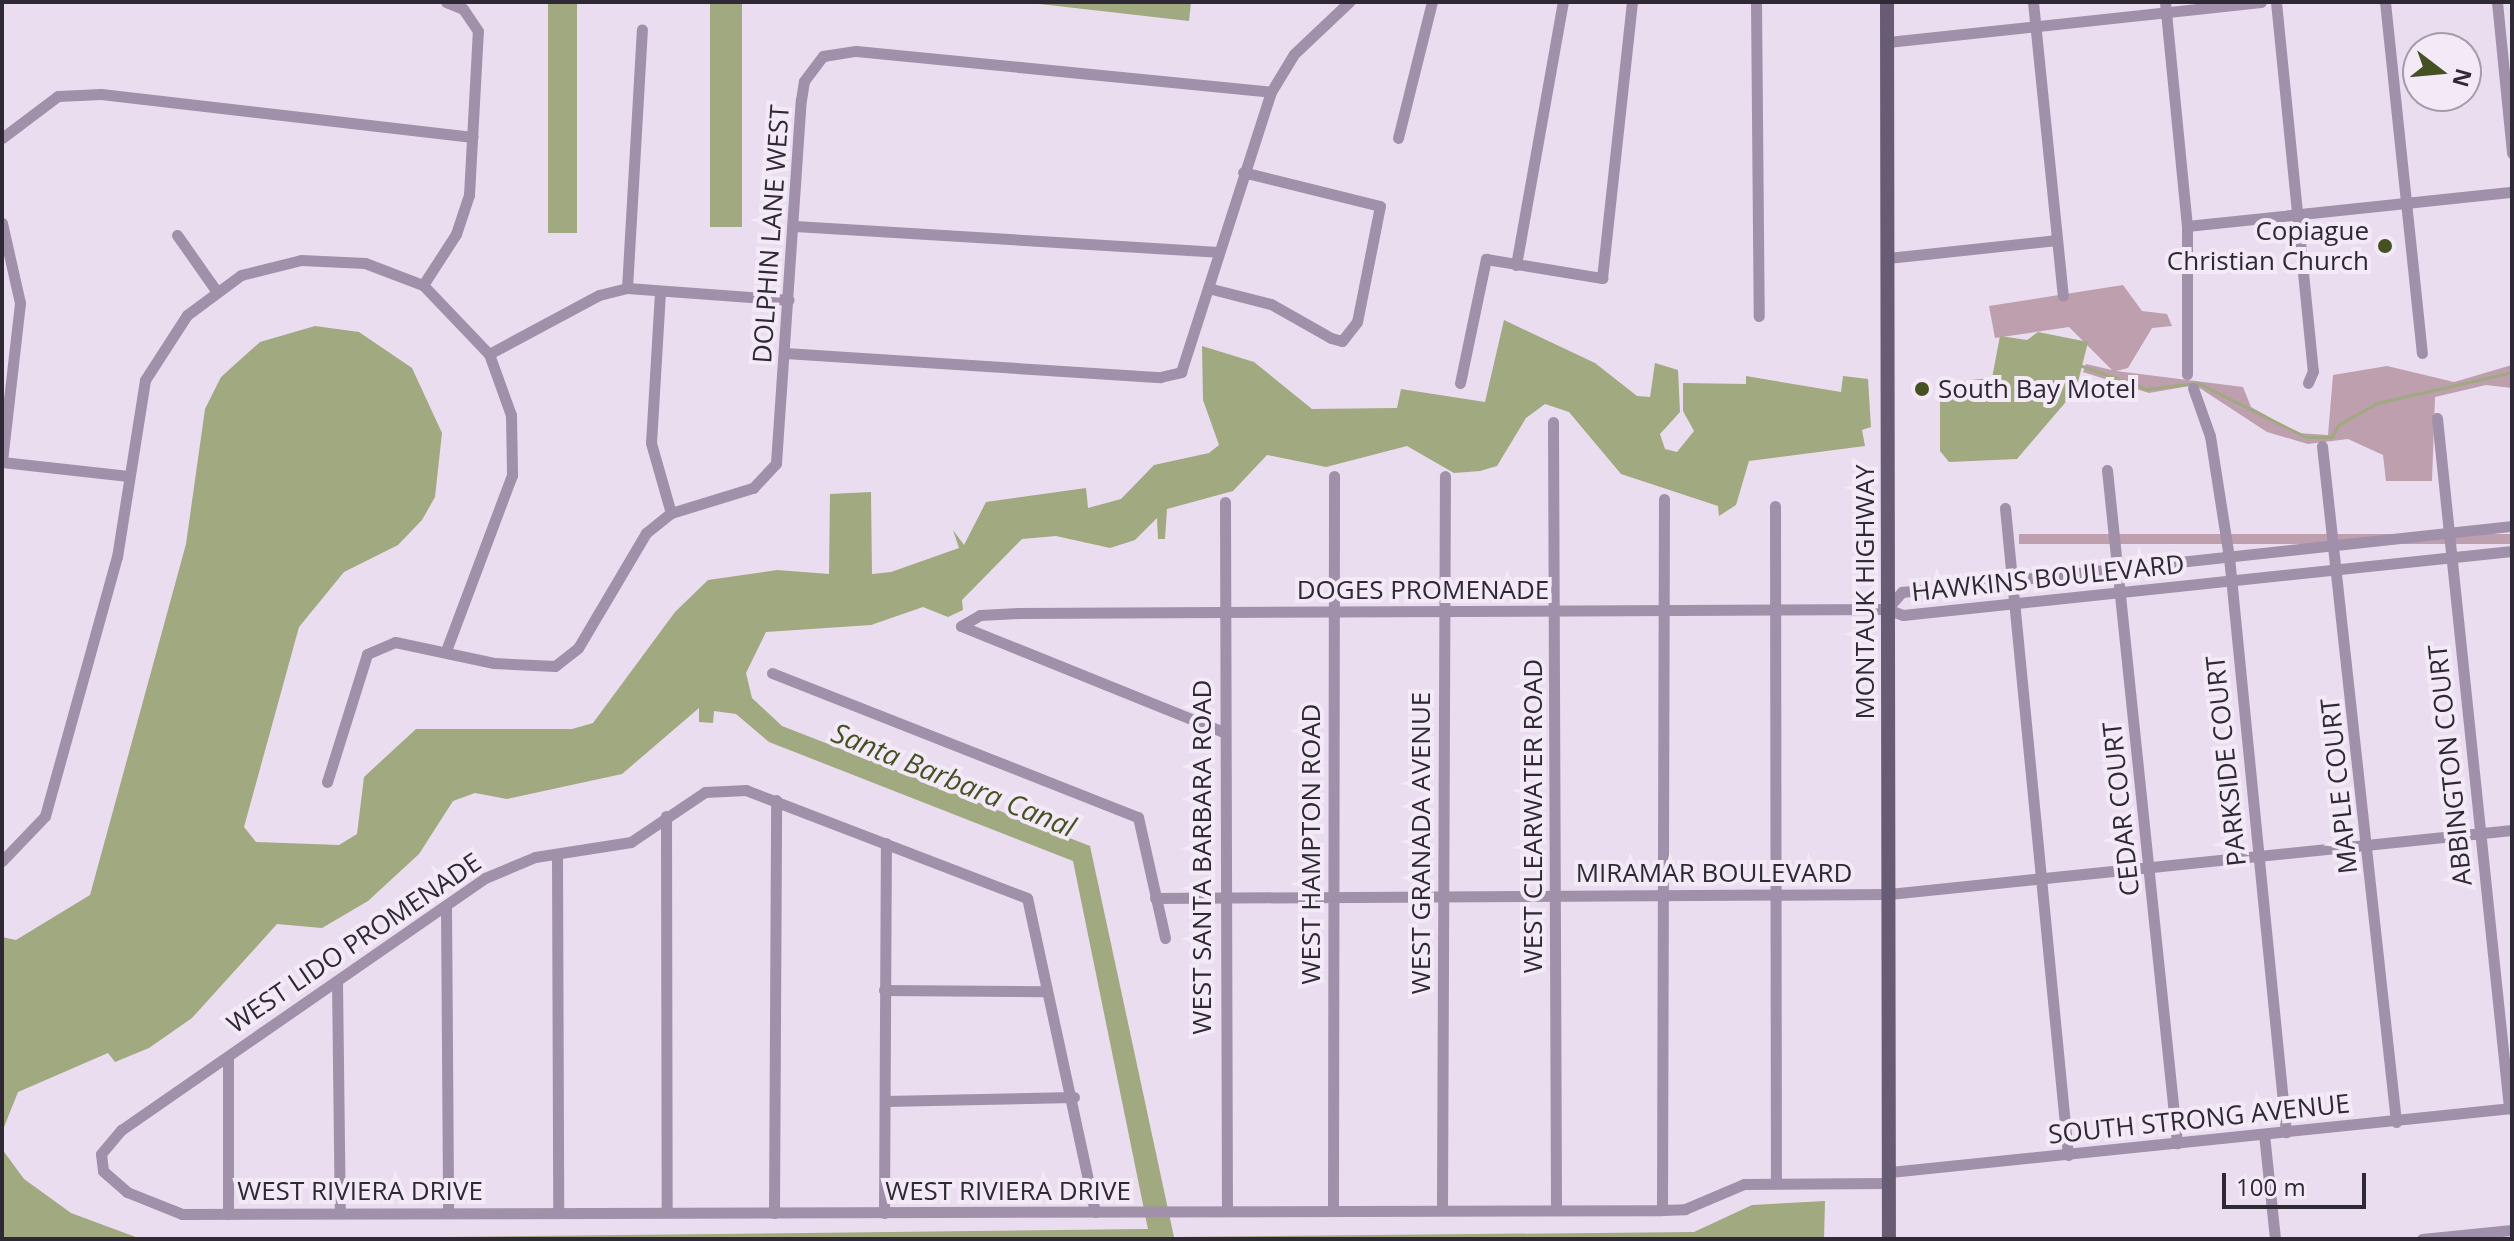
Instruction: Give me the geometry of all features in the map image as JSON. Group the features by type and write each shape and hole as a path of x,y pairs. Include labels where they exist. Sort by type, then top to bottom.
{"main road":[{"name":"MONTAUK HIGHWAY","path":"1887,2 1889,1239"}],"street":[{"path":"423,285 463,218 473,137 478,31 463,9 446,2"},
{"path":"785,353 1160,377 1181,372 1271,92 1294,54 1349,2"},
{"path":"1398,138 1432,2"},
{"path":"1516,265 1563,2"},
{"path":"1460,383 1486,259 1602,278 1632,2"},
{"path":"1756,2 1759,316"},
{"path":"2033,2 2063,295"},
{"path":"1888,42 2035,26 2166,7 2261,2"},
{"path":"2276,2 2298,214 2308,383"},
{"path":"2385,2 2422,353"},
{"path":"2497,2 2512,153"},
{"path":"2166,7 2187,226 2187,374"},
{"path":"627,288 642,29"},
{"name":"DOLPHIN LANE WEST","path":"671,513 753,488 770,470 779,447 804,81 823,56 856,51 1271,92"},
{"path":"2,138 58,96 101,94 473,137"},
{"path":"1208,288 1271,304 1331,338 1342,341 1357,322 1380,206 1243,172"},
{"path":"2187,226 2512,192"},
{"path":"2,223 20,303 2,462 128,476"},
{"path":"795,226 1218,252"},
{"path":"177,235 215,289"},
{"path":"1888,258 2057,240"},
{"path":"2,861 45,816 117,557 137,406 156,356 215,289 260,267 320,260 365,263 423,285 489,354 511,415 512,475 446,651"},
{"path":"489,354 599,295 627,288 789,300"},
{"path":"327,782 367,654 395,642 539,669 568,659 630,554 671,513 651,443 660,292"},
{"name":"PARKSIDE COURT","path":"2193,388 2210,436 2229,557 2229,582 2286,1132"},
{"name":"ABBINGTON COURT","path":"2437,418 2479,833 2511,1108"},
{"name":"WEST CLEARWATER ROAD","path":"1553,422 1556,1210"},
{"name":"MAPLE COURT","path":"2322,446 2339,570 2396,1122"},
{"name":"CEDAR COURT","path":"2107,470 2177,1143"},
{"name":"WEST HAMPTON ROAD","path":"1333,1211 1334,476"},
{"name":"WEST GRANADA AVENUE","path":"1442,1210 1445,476"},
{"path":"1662,1210 1664,499"},
{"name":"WEST SANTA BARBARA ROAD","path":"1225,502 1227,1211"},
{"path":"1775,506 1776,1183"},
{"path":"2005,508 2068,1155"},
{"name":"HAWKINS BOULEVARD","path":"2512,526 1902,592 1887,609 1903,615 2512,551"},
{"name":"DOGES PROMENADE","path":"1224,732 961,626 1001,614 1887,609"},
{"path":"772,673 1138,817 1165,938"},
{"name":"WEST LIDO PROMENADE","path":"127,1192 103,1171 101,1154 121,1130 446,906 518,861 631,842 705,792 746,790 1027,898 1046,991 1074,1097 1095,1212"},
{"path":"774,1213 776,800"},
{"path":"666,816 667,1212"},
{"name":"MIRAMAR BOULEVARD","path":"1155,898 1889,894 2512,830"},
{"path":"884,1213 886,843"},
{"path":"557,856 558,1212"},
{"path":"446,906 448,1213"},
{"path":"337,981 340,1213"},
{"path":"884,990 1046,991"},
{"path":"228,1057 228,1214"},
{"path":"885,1101 1074,1097"},
{"name":"SOUTH STRONG AVENUE","path":"1890,1178 2068,1155 2511,1108"},
{"path":"2264,1134 2275,1239"},
{"name":"WEST RIVIERA DRIVE","path":"127,1192 164,1212 228,1214 1662,1210 1685,1209 1744,1184 1890,1178"},
{"path":"2422,1239 2512,1230"}],"shaded area":[{"path":"548,2 577,2 577,233 548,233"},
{"path":"710,2 742,2 742,227 710,227"},
{"path":"1022,2 1191,2 1189,21"},
{"path":"2123,285 2142,311 2167,314 2172,326 2152,328 2128,368 2116,371 2243,387 2251,407 2298,433 2328,435 2333,375 2387,366 2454,382 2512,365 2512,388 2486,385 2435,397 2432,481 2386,481 2383,455 2348,439 2308,444 2267,432 2195,385 2149,393 2083,372 2086,364 2112,370 2069,327 1995,338 1989,306"},
{"path":"1504,320 1595,363 1637,396 1650,397 1655,363 1678,370 1680,412 1660,434 1665,449 1677,452 1694,431 1683,411 1683,383 1746,384 1746,376 1841,392 1843,376 1868,379 1871,427 1862,430 1865,446 1749,461 1736,505 1719,516 1718,506 1621,474 1569,412 1545,404 1526,418 1497,466 1480,471 1454,473 1407,446 1326,467 1267,455 1233,491 1167,509 1165,539 1158,539 1157,518 1135,540 1110,548 1056,536 1022,539 962,600 963,610 948,617 923,607 871,625 766,632 746,673 752,698 782,726 1090,846 1174,1237 1694,1232 1752,1205 1825,1201 1824,1239 275,1239 1148,1229 1073,861 769,742 736,714 714,711 713,723 699,722 699,708 622,774 507,799 475,793 453,801 419,854 368,901 322,928 277,924 192,1018 149,1048 115,1062 108,1053 18,1092 2,1132 2,937 16,940 90,895 186,544 205,409 221,377 260,342 315,326 359,332 412,368 442,433 435,497 422,520 398,545 344,572 299,627 244,827 256,842 339,845 357,834 364,777 416,729 572,729 593,723 675,612 708,580 777,570 829,574 830,494 871,492 872,574 891,572 959,548 953,530 964,545 986,502 1086,488 1088,508 1121,499 1154,465 1209,453 1219,445 1203,400 1202,346 1254,362 1312,409 1397,408 1401,389 1485,402"},
{"path":"2038,332 2088,342 2076,390 2017,459 1949,462 1940,451 1940,383 1992,378 2000,336 2027,340"},
{"path":"2019,534 2512,534 2512,544 2019,544"},
{"path":"2,1149 24,1179 71,1213 141,1239 2,1239"}],"waterway":[{"path":"2082,366 2146,389 2198,383 2306,437 2332,437 2338,425 2377,403 2512,372"}],"place":[{"name":"Copiague Christian Church","path":"2385,246"},
{"name":"South Bay Motel","path":"1922,389"}],"water label":[{"name":"Santa Barbara Canal","path":"954,779"}]}
